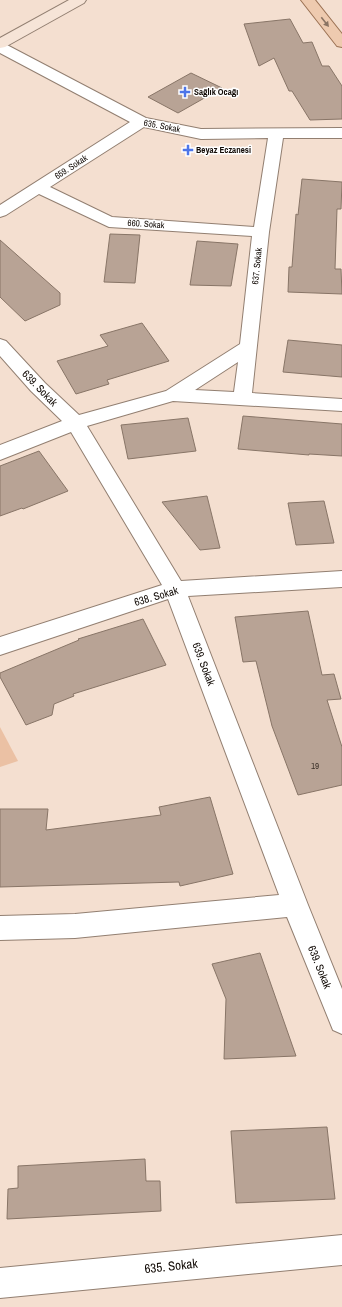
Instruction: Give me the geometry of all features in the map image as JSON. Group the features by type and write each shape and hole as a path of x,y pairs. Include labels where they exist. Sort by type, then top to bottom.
{"main road":[{"path":"308,0 342,43"}],"street":[{"path":"0,44 79,0"},
{"name":"635. Sokak","path":"0,47 141,122 202,134 342,133"},
{"name":"659. Sokak","path":"0,212 141,122"},
{"name":"637. Sokak","path":"242,399 261,232 276,134"},
{"name":"660. Sokak","path":"38,188 109,222 261,232"},
{"name":"639. Sokak","path":"0,345 38,387 75,423 175,589 295,905 342,1021"},
{"path":"0,453 75,423 173,395 249,347"},
{"path":"173,395 342,405"},
{"name":"638. Sokak","path":"0,646 175,589 342,579"},
{"path":"0,928 75,926 295,905"},
{"name":"635. Sokak","path":"0,1283 342,1250"}],"shaded area":[{"path":"0,727 18,761 0,767"}],"building":[{"path":"290,19 303,43 312,42 322,66 329,66 342,86 342,119 310,120 292,91 289,91 274,58 259,66 244,24"},
{"name":"Sağlık Ocağı","path":"191,73 222,88 178,113 148,97"},
{"path":"302,179 342,182 341,209 337,209 335,269 341,269 342,294 288,292 289,267 292,267 296,214 298,215"},
{"path":"110,234 140,235 135,283 104,282"},
{"path":"0,240 60,293 60,305 25,321 0,297"},
{"path":"197,241 238,244 231,286 190,285"},
{"path":"142,323 169,361 107,380 109,384 76,394 57,361 108,346 100,335"},
{"path":"288,340 342,345 342,377 283,372"},
{"path":"243,416 342,424 342,456 309,455 238,449"},
{"path":"188,418 196,451 128,459 121,425"},
{"path":"39,451 68,491 23,509 22,508 0,516 0,466"},
{"path":"207,496 220,548 200,550 162,502"},
{"path":"324,501 334,543 296,545 288,503"},
{"path":"308,611 322,675 334,674 341,699 327,700 342,747 342,785 298,795 272,726 256,661 243,662 235,617"},
{"path":"143,619 166,665 73,694 74,696 54,704 52,715 26,725 0,677 0,673 79,640 78,639"},
{"path":"210,797 233,874 180,886 179,882 0,887 0,809 48,809 46,830 161,815 159,807"},
{"path":"260,953 296,1056 224,1059 226,999 212,964"},
{"path":"327,1127 335,1199 236,1203 231,1131"},
{"path":"145,1159 146,1181 160,1181 161,1211 7,1219 8,1189 18,1188 18,1166"}],"place":[{"name":"Sağlık Ocağı","path":"185,92"},
{"name":"Beyaz Eczanesi","path":"188,150"}]}
